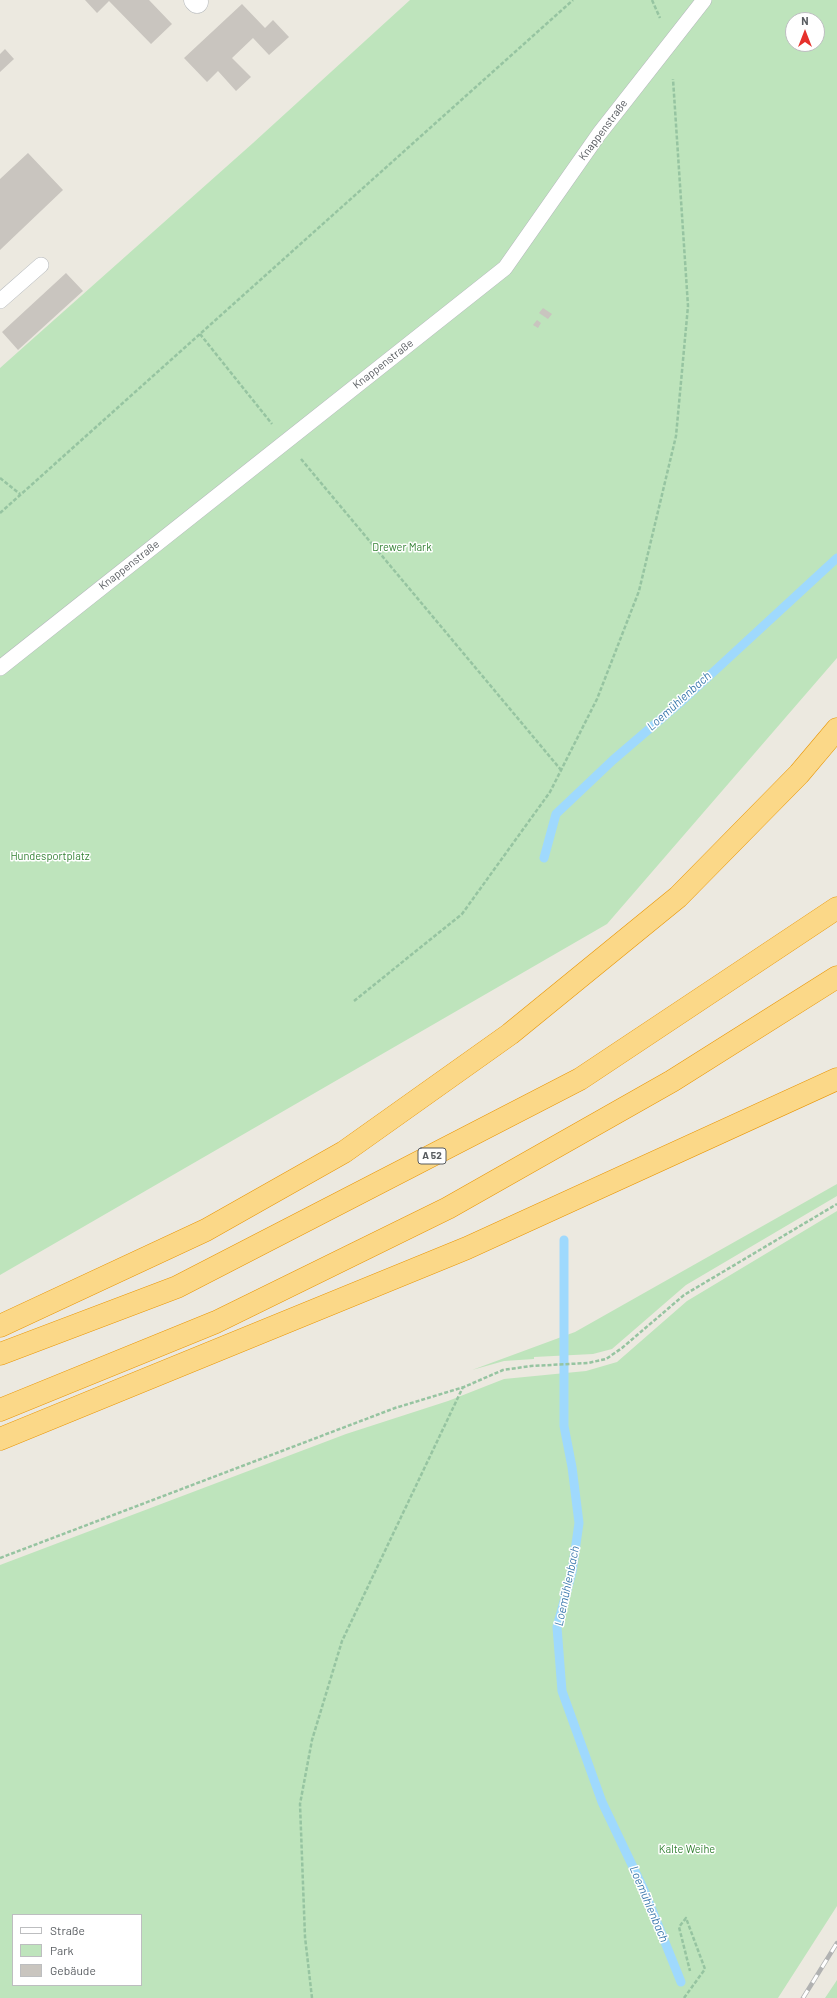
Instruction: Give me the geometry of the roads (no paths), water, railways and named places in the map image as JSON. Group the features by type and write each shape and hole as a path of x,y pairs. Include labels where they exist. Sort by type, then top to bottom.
{"highway":[{"path":"0,1326 206,1230 330,1159 510,1034 678,897 799,774 837,729"},
{"name":"A 52","path":"0,1354 177,1287 580,1079 837,908"},
{"path":"0,1410 216,1322 448,1208 672,1081 837,977"},
{"path":"0,1439 467,1248 837,1079"}],"lane":[{"name":"Knappenstraße","path":"0,668 505,268 599,134 704,0"},
{"path":"0,300 41,265"}],"waterway":[{"name":"Loemühlenbach","path":"544,858 556,814 613,760 683,700 837,558"},
{"name":"Loemühlenbach","path":"564,1240 564,1426 572,1467 579,1523 572,1572 557,1627 562,1691 602,1802 644,1890 681,1982"}],"railway":[{"path":"803,1998 837,1943"}],"park label":[{"name":"Drewer Mark","path":"402,547"},
{"name":"Hundesportplatz","path":"50,856"},
{"name":"Kalte Weihe","path":"687,1849"}]}
